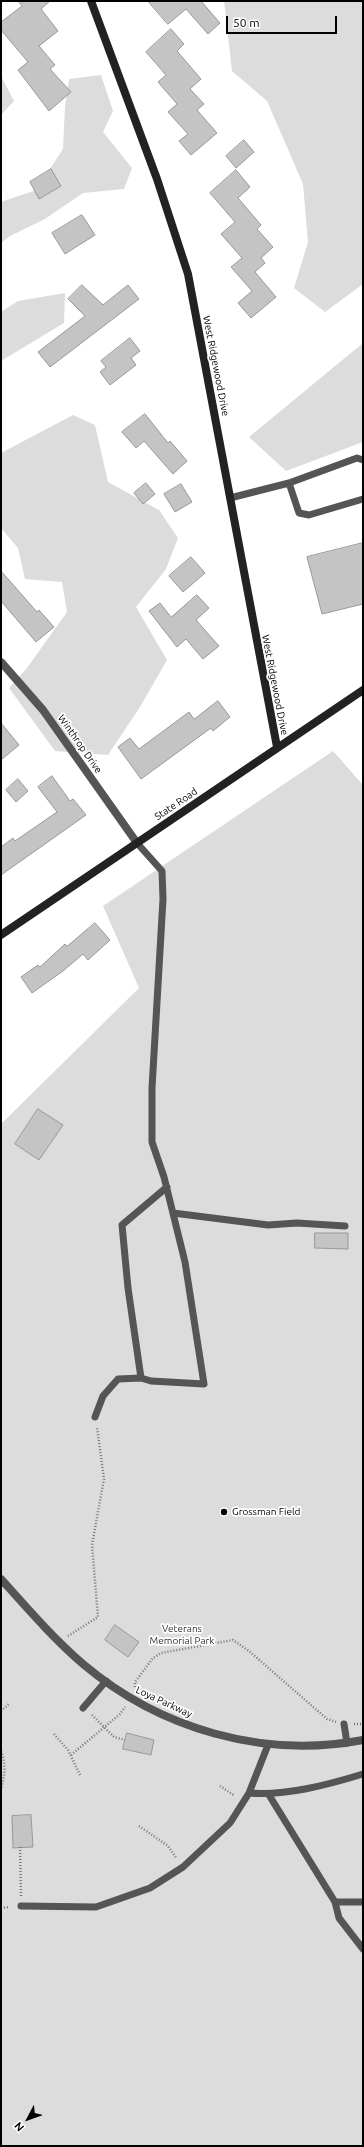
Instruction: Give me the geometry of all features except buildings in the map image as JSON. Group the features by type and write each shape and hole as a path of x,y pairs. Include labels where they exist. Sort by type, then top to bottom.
{"street":[{"name":"West Ridgewood Drive","path":"91,1 157,179 188,274 277,747"},
{"name":"Winthrop Drive","path":"1,662 43,710 137,843"},
{"name":"State Road","path":"1,936 363,690"},
{"name":"Loya Parkway","path":"1,1579 60,1642 106,1682 130,1698 171,1718 207,1732 248,1743 309,1747 363,1740"}],"lane":[{"path":"230,498 289,483 357,458 363,460"},
{"path":"289,483 299,513 309,515 363,499"},
{"path":"95,1417 103,1396 118,1379 141,1378 151,1381 204,1384 185,1262 167,1187 152,1142 152,1088 163,899 162,871 137,843"},
{"path":"141,1378 128,1288 122,1225 167,1187"},
{"path":"173,1213 268,1224 297,1223 345,1226"},
{"path":"83,1708 106,1682"},
{"path":"344,1724 347,1743"},
{"path":"21,1906 96,1907 150,1888 183,1867 230,1823 249,1793 268,1745"},
{"path":"249,1793 269,1795 363,1774"},
{"path":"269,1795 335,1902 339,1918 363,1949"},
{"path":"335,1902 363,1902"}],"path":[{"path":"60,1642 98,1617 92,1545 104,1479 95,1417"},
{"path":"135,1689 135,1682 153,1658 161,1653 233,1640 249,1651 327,1719 344,1724 363,1724"},
{"path":"1,1711 10,1703"},
{"path":"70,1755 120,1714 125,1706"},
{"path":"101,1722 114,1737 125,1740"},
{"path":"54,1734 70,1755 80,1775"},
{"path":"1,1752 5,1762 4,1780 1,1789"},
{"path":"220,1786 227,1790"},
{"path":"139,1826 170,1849"},
{"path":"20,1847 21,1906"}],"green space":[{"path":"224,1 363,1 363,284 325,312 294,288 308,242 303,184 267,101 232,71"},
{"path":"101,75 113,111 103,132 132,168 124,189 83,193 45,219 10,236 1,243 1,202 36,190 63,149 65,106 69,79"},
{"path":"1,76 14,101 1,115"},
{"path":"65,293 64,323 1,361 1,312 18,301"},
{"path":"363,343 363,442 286,471 249,437"},
{"path":"73,415 95,425 108,482 159,510 178,538 166,569 136,607 167,660 140,707 108,755 55,751 9,688 27,668 67,612 62,582 25,579 18,548 1,528 1,453"},
{"name":"Veterans Memorial Park","path":"333,751 363,785 363,2146 1,2146 1,1124 139,988 103,906"}],"place":[{"name":"Grossman Field","path":"224,1512"}]}
